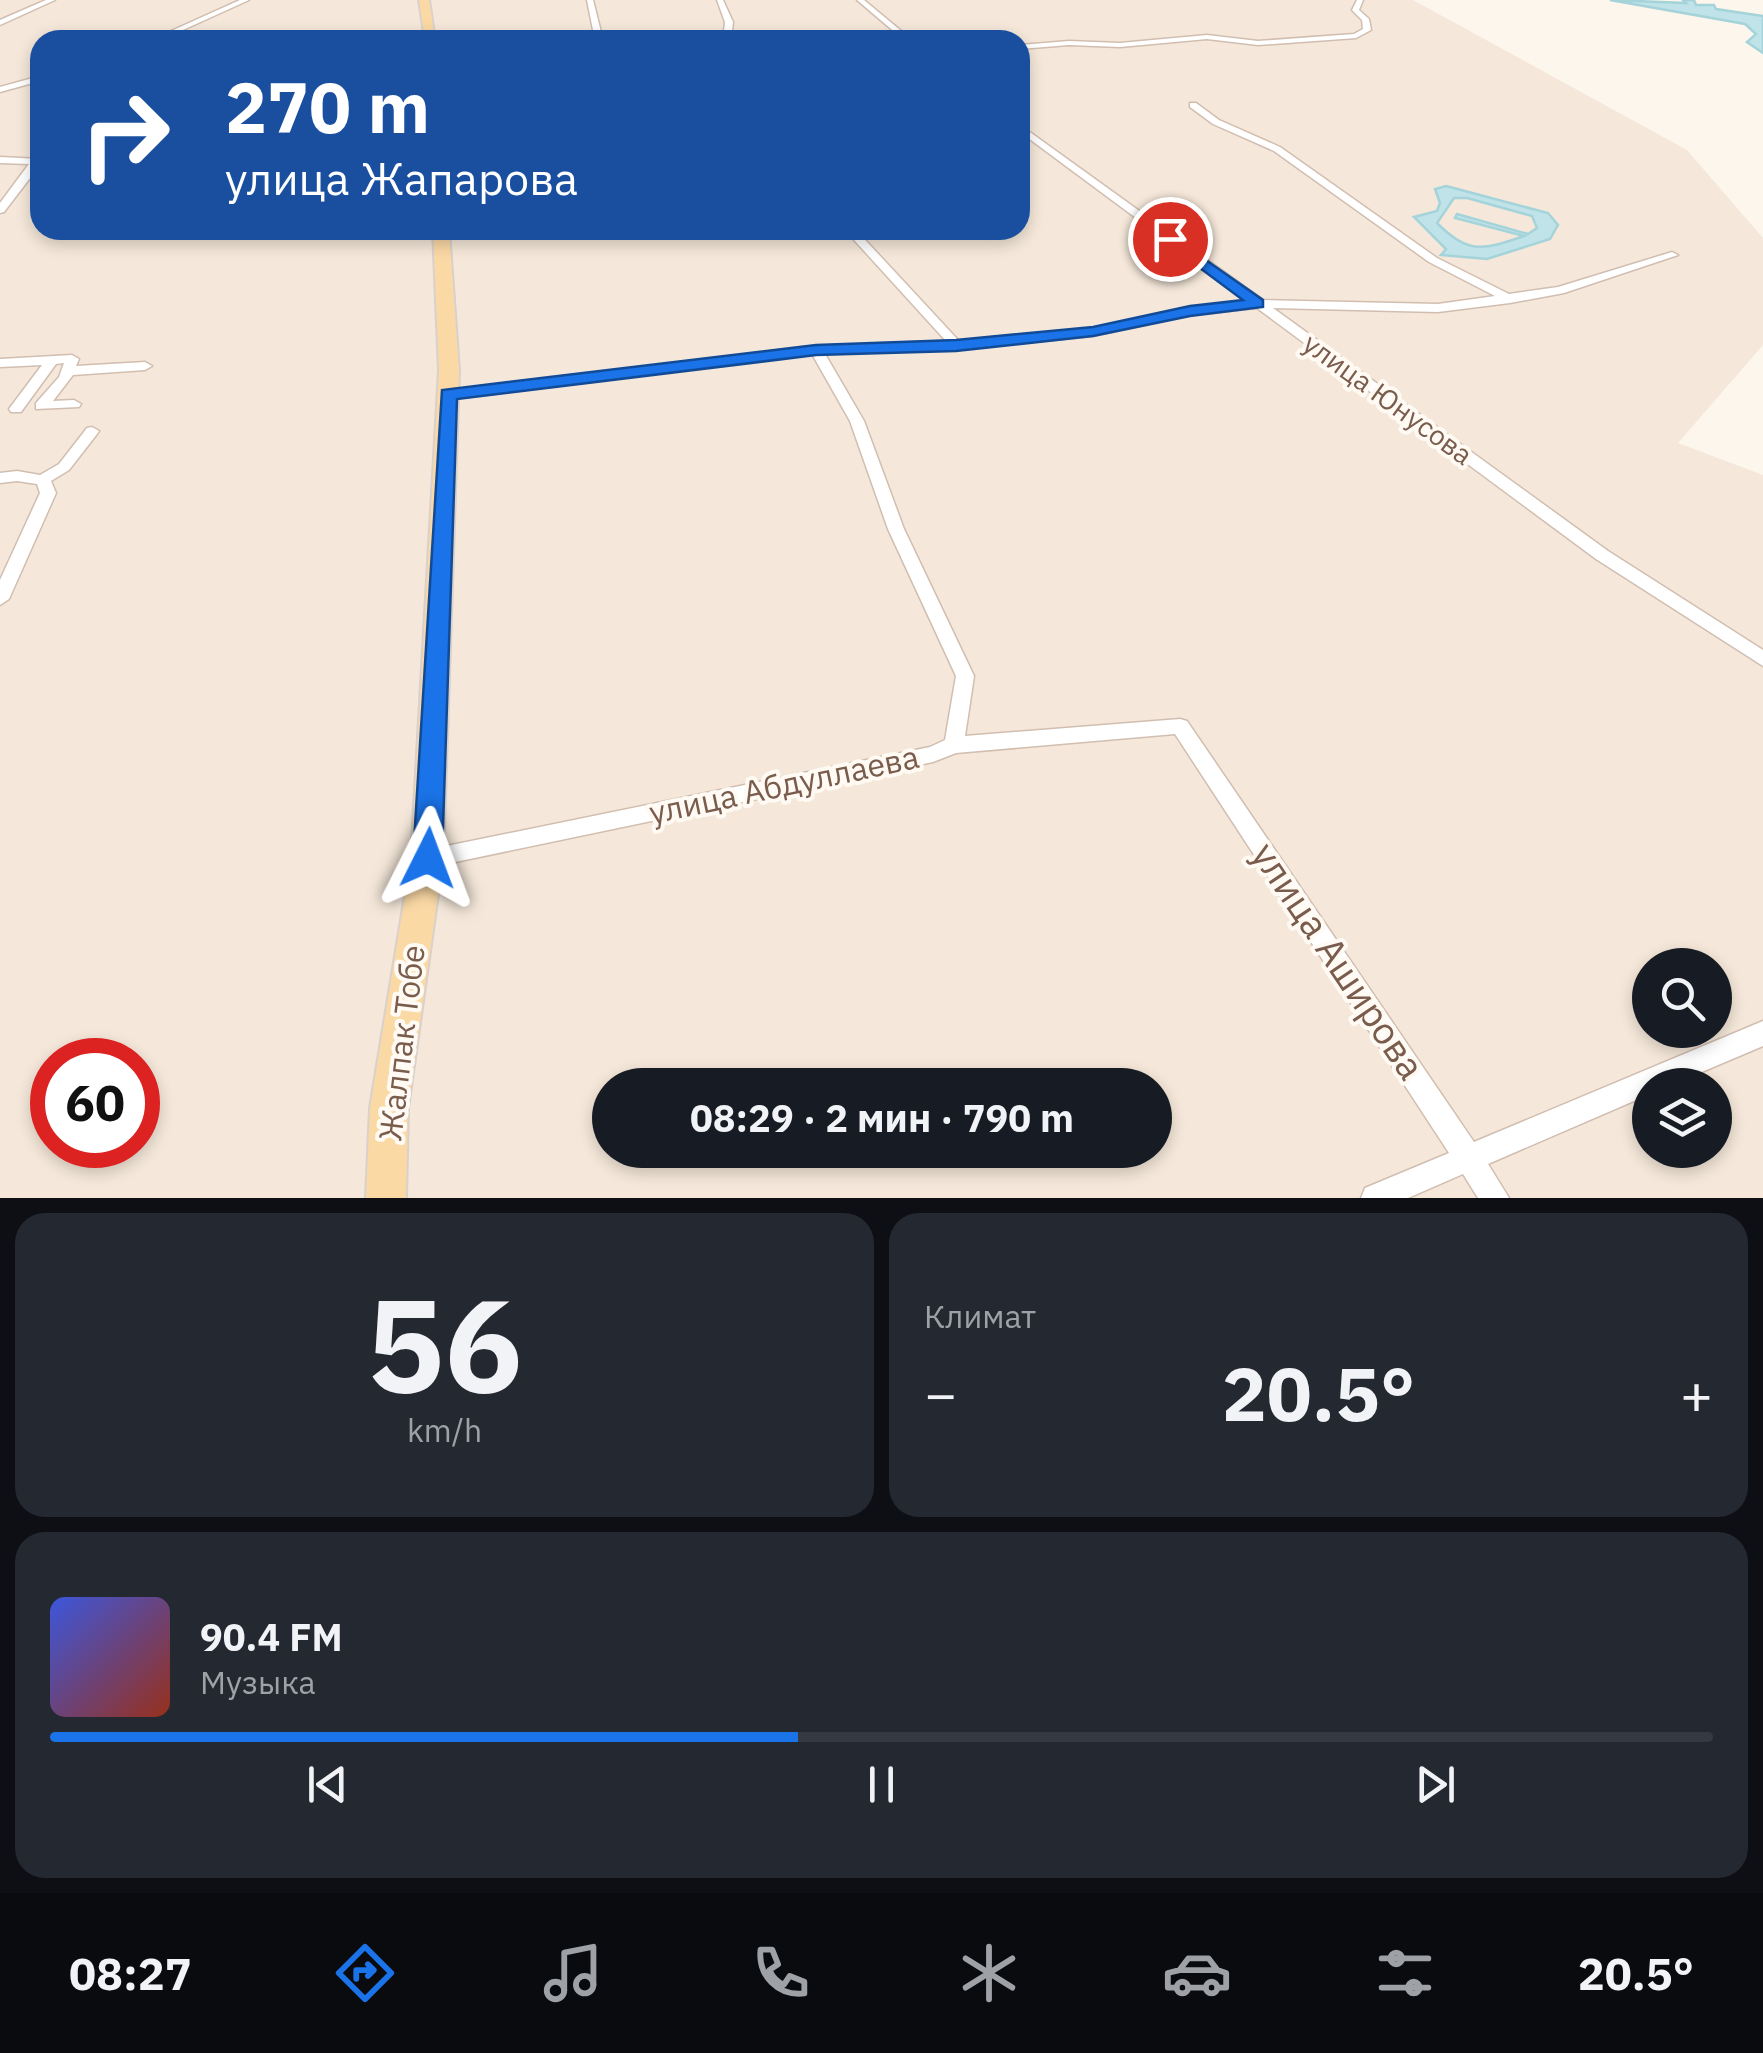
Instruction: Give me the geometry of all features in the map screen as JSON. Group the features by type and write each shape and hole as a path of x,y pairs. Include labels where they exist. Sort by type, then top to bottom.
{"main road":[{"path":"424,0 428,30"},
{"name":"Жалпак Тобе","path":"386,1198 389,1108 428,858 448,394 441,240"}],"street":[{"path":"0,23 52,0"},
{"path":"178,30 246,0"},
{"path":"590,0 597,30"},
{"path":"720,0 728,30"},
{"path":"860,0 896,30"},
{"path":"1030,47 1207,37 1258,42 1356,36 1367,30 1365,19 1355,10 1360,0"},
{"path":"0,90 30,81"},
{"path":"1194,105 1216,122 1277,149 1433,260 1510,299"},
{"name":"улица Юнусова","path":"1030,135 1602,555 1763,659"},
{"path":"0,160 30,165"},
{"path":"0,210 30,173"},
{"path":"859,240 956,346"},
{"path":"448,394 816,350 956,346 1093,332 1190,311 1257,304 1438,308 1560,290 1672,256"},
{"name":"улица Абдуллаева","path":"428,858 933,754 954,746 965,676 896,530 856,421 816,350"},
{"path":"16,409 52,359"},
{"path":"0,364 72,359 68,371 41,406 74,404"},
{"path":"68,371 145,366"},
{"path":"0,478 42,480 64,467 92,431"},
{"path":"0,599 48,494 42,480"},
{"name":"улица Аширова","path":"954,746 1180,726 1495,1198"},
{"path":"1375,1198 1763,1034"}],"shaded area":[{"path":"0,0 1413,0 1687,150 1763,238 1763,345 1678,443 1763,475 1763,1198 0,1198"}],"water":[{"path":"1610,0 1694,0 1696,5 1763,16 1763,53 1747,42 1756,34 1745,24"},
{"path":"1446,186 1548,213 1558,225 1550,239 1487,259 1441,255 1446,249 1414,217 1437,211 1440,203 1435,189","holes":["1454,198 1532,216 1537,228 1528,234 1457,214 1455,218 1524,236 1487,246 1468,245 1437,223"]}],"route":[{"path":"428,858 448,394 816,350 956,346 1093,332 1190,311 1257,304 1170,239"}]}
